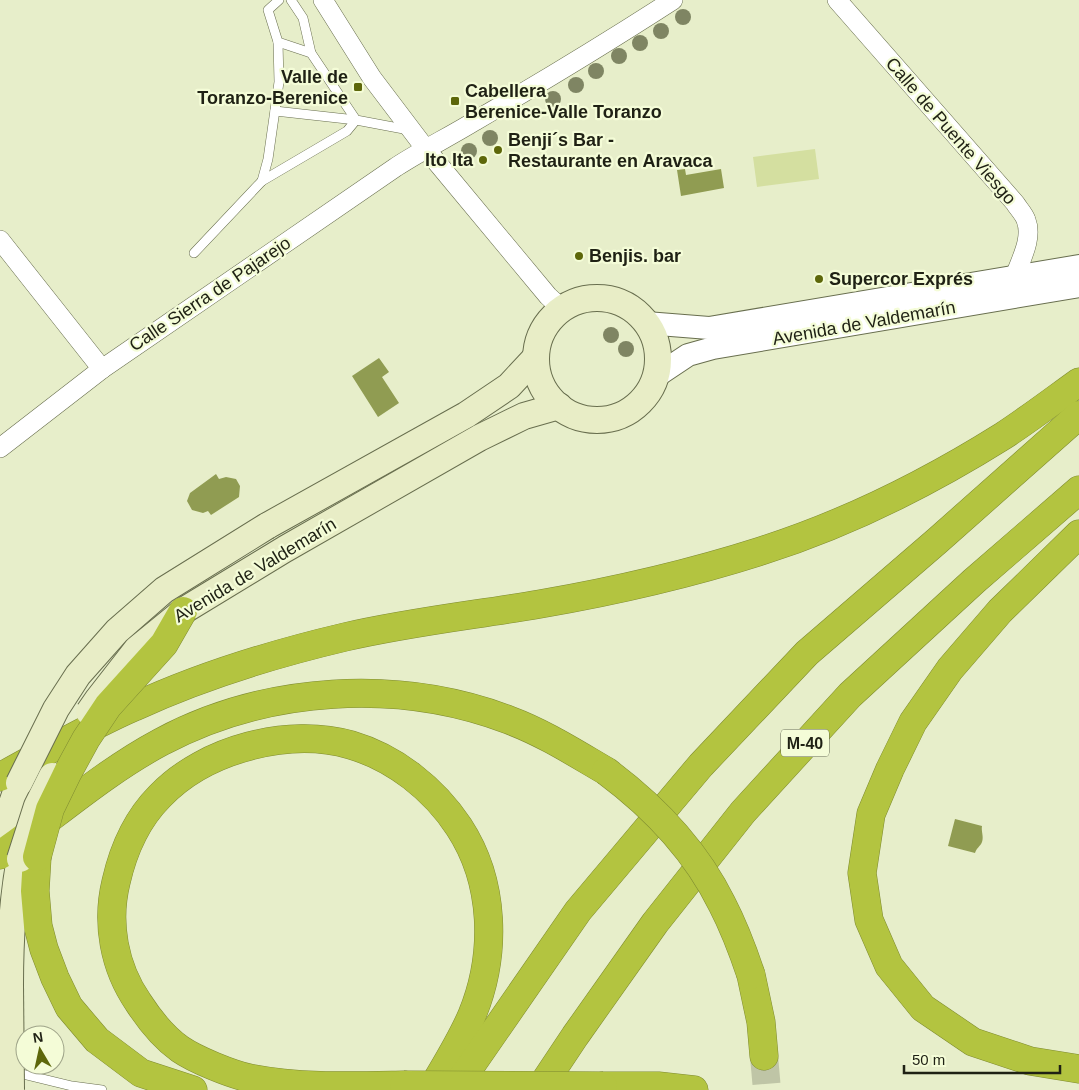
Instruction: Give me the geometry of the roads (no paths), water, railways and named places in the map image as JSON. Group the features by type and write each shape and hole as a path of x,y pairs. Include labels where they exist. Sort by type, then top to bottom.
{"highway":[{"path":"0,777 135,706 202,680 284,653 392,628 542,604 656,580 732,560 802,536 870,508 952,466 1005,435 1079,382"},
{"path":"454,1090 578,911 701,764 807,653 1079,415"},
{"name":"M-40","path":"539,1090 575,1036 656,923 742,812 850,695 974,581 1079,490"},
{"path":"1079,534 1000,611 950,669 913,722 871,814 862,873 869,920 889,966 923,1008 972,1042 1030,1061 1079,1069"},
{"path":"14,854 50,809 86,739 108,706 164,644 183,611"},
{"path":"14,854 99,780 161,742 223,715 278,701 352,693 396,695 473,708 509,720 544,735 606,771 636,795 661,819 703,871 722,902 738,938 751,975 761,1022 764,1056"},
{"path":"431,1090 472,1016 482,986 489,939 488,903 482,878 470,847 450,814 426,789 394,764 352,746 325,740 300,738 242,748 196,768 159,796 130,840 118,870 112,896 114,947 122,973 133,995 161,1032 181,1049 212,1065 246,1078 289,1084 348,1086 404,1085 603,1086 658,1086 694,1090"},
{"path":"14,854 35,891 38,926 44,949 69,1007 98,1040 141,1073 193,1090"},
{"path":"546,1090 575,1036"}],"main road":[{"path":"588,298 607,299 633,309 646,323 651,331 658,358 655,377 650,388 636,406 615,416 592,419 569,412 559,406 546,393 542,385 536,358 541,335 546,325 562,309 588,298"},
{"name":"Avenida de Valdemarín","path":"11,1090 10,934 14,888 14,854 7,818 19,783 56,709 78,675 117,631 164,590 267,526 466,415 509,386 536,358"},
{"name":"Avenida de Valdemarín","path":"183,611 285,549 480,438 524,416 559,406"}],"street":[{"path":"323,0 372,78 425,148 548,296 562,309"},
{"name":"Calle Sierra de Pajarejo","path":"0,448 102,368 425,148 470,125 602,46 673,0"},
{"name":"Calle de Puente Viesgo","path":"837,0 1015,203 1027,220 1028,236 1015,276"},
{"path":"0,240 102,368"},
{"name":"Avenida de Valdemarín","path":"646,323 710,328 1079,266"},
{"name":"Avenida de Valdemarín","path":"655,377 688,355 714,348 1079,286"}],"lane":[{"path":"262,181 268,159 279,82 278,42 268,10 279,0"},
{"path":"291,0 303,18 311,53 356,120"},
{"path":"278,42 311,53"},
{"path":"275,111 356,120 412,130"},
{"path":"194,253 262,181 347,131 356,120"},
{"path":"0,1068 72,1086 102,1090"}],"tunnel":[{"path":"764,1056 767,1090"}],"place":[{"name":"Valle de Toranzo-Berenice","path":"358,87"},
{"name":"Cabellera Berenice-Valle Toranzo","path":"455,101"},
{"name":"Benji´s Bar - Restaurante en Aravaca","path":"498,150"},
{"name":"Ito Ita","path":"483,160"},
{"name":"Benjis. bar","path":"579,256"},
{"name":"Supercor Exprés","path":"819,279"}]}
